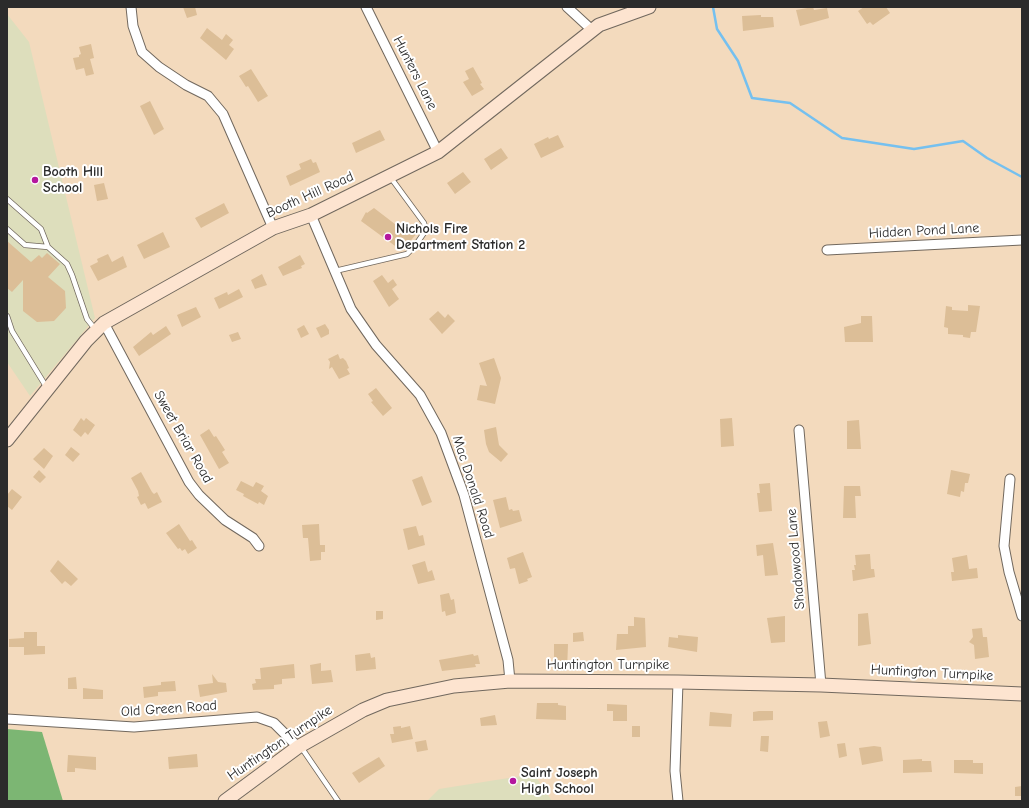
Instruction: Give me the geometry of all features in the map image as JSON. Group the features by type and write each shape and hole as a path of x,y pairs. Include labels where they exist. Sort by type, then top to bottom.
{"main road":[{"name":"Booth Hill Road","path":"7,440 100,327 273,228 311,215 438,152 599,25 649,7"},
{"name":"Huntington Turnpike","path":"225,801 299,747 342,720 387,700 454,686 510,681 678,682 821,685 1022,694"}],"street":[{"path":"131,7 133,26 142,52 159,67 186,85 208,96 222,114 273,228"},
{"name":"Hunters Lane","path":"366,7 438,152"},
{"path":"567,7 592,30"},
{"name":"Mac Donald Road","path":"311,215 351,310 376,345 420,395 443,438 466,502 508,660 510,681"},
{"name":"Hidden Pond Lane","path":"828,250 1022,240"},
{"name":"Sweet Briar Road","path":"100,327 189,482 199,495 225,520 253,538 259,546"},
{"name":"Shadowood Lane","path":"799,430 821,685"},
{"path":"1010,479 1004,546 1009,572 1022,616"},
{"path":"678,682 675,771 678,801"},
{"name":"Old Green Road","path":"7,719 134,728 257,717 274,723 299,747"}],"lane":[{"path":"335,271 406,254 415,246 426,230 424,223 389,176"},
{"path":"7,199 41,229 48,247 67,264 87,319 100,327"},
{"path":"7,229 25,245 48,247"},
{"path":"7,316 12,331 48,389"},
{"path":"299,747 338,801"}],"shaded area":[{"name":"Booth Hill School","path":"7,14 29,42 95,318 30,396 7,362"},
{"name":"Saint Joseph High School","path":"534,774 552,801 427,801 439,789"}],"green space":[{"path":"7,729 42,732 63,801 7,801"}],"building":[{"path":"183,7 195,7 197,15 187,18"},
{"path":"813,7 814,10 827,8 829,18 800,26 796,10"},
{"path":"864,7 886,7 890,13 873,25 870,22 867,24 858,11"},
{"path":"761,15 761,17 773,17 774,27 743,31 742,16"},
{"path":"207,28 222,40 226,34 233,40 229,45 234,49 226,60 200,38"},
{"path":"91,44 94,58 90,59 94,74 86,76 84,68 76,70 73,58 79,57 81,54 79,47"},
{"path":"473,67 482,83 480,84 484,89 472,96 463,82 469,79 465,71"},
{"path":"251,69 268,96 258,102 248,86 246,87 239,76"},
{"path":"150,101 164,129 154,135 140,106"},
{"path":"380,130 385,140 356,153 352,143"},
{"path":"558,135 564,147 541,158 534,144 548,137 549,139"},
{"path":"501,148 508,158 491,170 484,159"},
{"path":"311,159 313,163 316,162 320,172 290,186 286,176 301,169 299,164"},
{"path":"463,172 471,182 455,194 447,183"},
{"path":"104,183 108,199 97,201 94,185"},
{"path":"224,203 229,213 201,228 195,218"},
{"path":"374,208 404,231 409,225 418,232 402,251 361,221 366,212 367,213"},
{"path":"163,232 170,247 144,259 137,245"},
{"path":"7,241 31,262 39,255 42,258 47,253 60,264 48,277 65,291 66,308 54,321 37,322 23,311 23,280 12,292 7,288"},
{"path":"108,254 112,262 123,256 127,267 98,281 90,266 98,262 97,259"},
{"path":"300,255 305,264 301,266 302,268 283,276 278,267"},
{"path":"262,274 267,285 255,289 251,280"},
{"path":"382,275 388,283 393,279 397,285 392,289 399,299 389,307 373,281"},
{"path":"239,289 243,297 219,309 214,298 227,292 228,295"},
{"path":"968,305 980,306 976,332 971,332 970,338 963,337 963,335 948,334 948,328 944,327 946,306 952,307 952,310 968,311"},
{"path":"196,307 201,317 182,327 177,315"},
{"path":"438,311 445,318 448,314 455,321 442,334 429,319"},
{"path":"861,316 872,316 873,342 845,342 844,327 861,323"},
{"path":"325,324 329,330 329,334 321,338 316,328"},
{"path":"304,325 309,334 301,338 297,329"},
{"path":"166,326 171,334 139,356 133,347 151,332 153,335"},
{"path":"238,332 241,339 232,342 229,335"},
{"path":"338,354 340,359 343,358 346,361 349,368 347,369 350,374 339,379 332,367 329,369 330,362 328,359"},
{"path":"494,358 501,378 495,404 477,400 480,385 487,386 479,363"},
{"path":"376,388 392,408 383,416 371,402 373,401 368,394"},
{"path":"81,418 84,421 86,418 95,425 88,435 85,432 81,437 73,430"},
{"path":"732,418 734,446 721,447 720,419"},
{"path":"859,420 861,449 847,449 847,421"},
{"path":"496,427 499,445 508,454 501,462 489,452 484,430"},
{"path":"209,429 214,437 216,436 225,450 222,452 229,463 219,469 200,435"},
{"path":"71,447 80,454 73,462 65,455"},
{"path":"44,448 53,456 44,469 33,459"},
{"path":"39,470 46,477 40,483 33,477"},
{"path":"951,470 970,474 968,483 965,483 964,492 961,491 960,497 947,494"},
{"path":"141,472 152,492 154,494 157,492 162,502 148,509 145,503 141,505 137,497 139,496 138,491 131,478"},
{"path":"422,476 432,502 422,506 412,480"},
{"path":"241,481 253,487 256,482 264,486 261,491 268,496 264,505 259,502 258,504 243,496 244,494 236,490"},
{"path":"770,483 772,511 759,512 757,493 760,493 759,484"},
{"path":"844,486 860,486 861,496 855,496 856,518 843,518"},
{"path":"12,489 22,497 12,510 7,506 7,495"},
{"path":"506,497 509,510 519,510 522,521 500,528 493,500"},
{"path":"179,524 190,541 192,540 197,548 188,554 185,549 182,551 180,548 178,549 166,533"},
{"path":"319,524 320,545 325,545 325,552 321,552 321,560 310,561 308,538 303,538 302,525"},
{"path":"416,526 419,536 423,535 425,545 408,550 403,529"},
{"path":"773,543 778,575 765,576 763,555 757,556 756,545"},
{"path":"523,552 532,577 527,579 528,581 519,584 515,568 510,569 507,558"},
{"path":"870,554 871,569 874,569 875,577 853,581 852,570 855,570 854,565 856,565 855,555"},
{"path":"967,555 969,569 977,568 978,578 952,581 951,572 954,572 952,558"},
{"path":"58,560 78,579 71,586 65,581 62,584 50,571"},
{"path":"425,561 428,572 432,570 435,580 418,584 412,565"},
{"path":"449,593 451,600 454,599 456,613 446,616 445,611 442,612 440,595"},
{"path":"376,611 383,611 383,619 376,620"},
{"path":"868,613 871,644 858,646 858,614"},
{"path":"785,616 785,642 771,643 767,618"},
{"path":"634,617 645,618 646,647 616,650 617,634 628,634 628,626 634,626"},
{"path":"982,628 983,637 987,637 989,657 975,659 974,645 969,642 973,637 972,629"},
{"path":"24,632 37,632 37,646 45,646 45,654 24,655 24,647 9,647 9,639 24,638"},
{"path":"583,632 584,641 573,642 573,633"},
{"path":"678,635 698,637 697,652 668,647 669,637 678,638"},
{"path":"554,644 568,644 567,671 554,671"},
{"path":"370,653 371,658 375,657 376,669 356,671 355,655"},
{"path":"473,654 474,656 478,655 480,664 475,664 476,667 442,671 439,660"},
{"path":"321,663 321,671 331,670 333,682 312,684 310,665"},
{"path":"294,664 295,678 282,679 282,684 274,685 274,689 253,690 252,684 256,683 255,679 261,679 260,668"},
{"path":"212,674 218,682 226,683 227,692 200,697 198,685 213,683"},
{"path":"76,677 77,689 68,689 68,678"},
{"path":"175,681 176,691 158,692 158,696 144,698 143,687 161,685 161,682"},
{"path":"83,688 103,690 103,699 83,699"},
{"path":"537,703 558,703 558,705 566,706 566,720 536,719"},
{"path":"607,704 627,705 627,721 613,721 613,711 607,711"},
{"path":"773,711 773,720 753,721 753,712"},
{"path":"710,712 732,714 731,727 709,726"},
{"path":"495,715 497,725 481,726 480,718"},
{"path":"827,721 830,736 820,738 818,722"},
{"path":"401,726 401,728 410,726 413,739 392,743 390,734 394,734 393,727"},
{"path":"632,726 640,726 640,737 632,737"},
{"path":"761,736 769,736 768,752 760,751"},
{"path":"426,740 428,750 417,752 415,742"},
{"path":"845,743 847,756 839,758 837,744"},
{"path":"874,746 881,747 883,761 862,765 859,748"},
{"path":"197,754 198,767 169,769 168,757"},
{"path":"68,755 96,757 96,770 75,768 75,772 67,772"},
{"path":"379,757 385,766 359,783 352,773"},
{"path":"922,759 922,761 931,761 932,772 903,773 903,760"},
{"path":"954,760 973,760 973,763 983,763 983,774 954,773"},
{"path":"1022,786 1022,796 1015,796 1015,787"}],"waterway":[{"path":"713,7 717,29 738,61 752,98 790,103 842,138 914,149 963,141 987,158 1022,177"}],"place":[{"name":"Booth Hill School","path":"35,180"},
{"name":"Nichols Fire Department Station 2","path":"388,237"},
{"name":"Saint Joseph High School","path":"513,781"}]}
